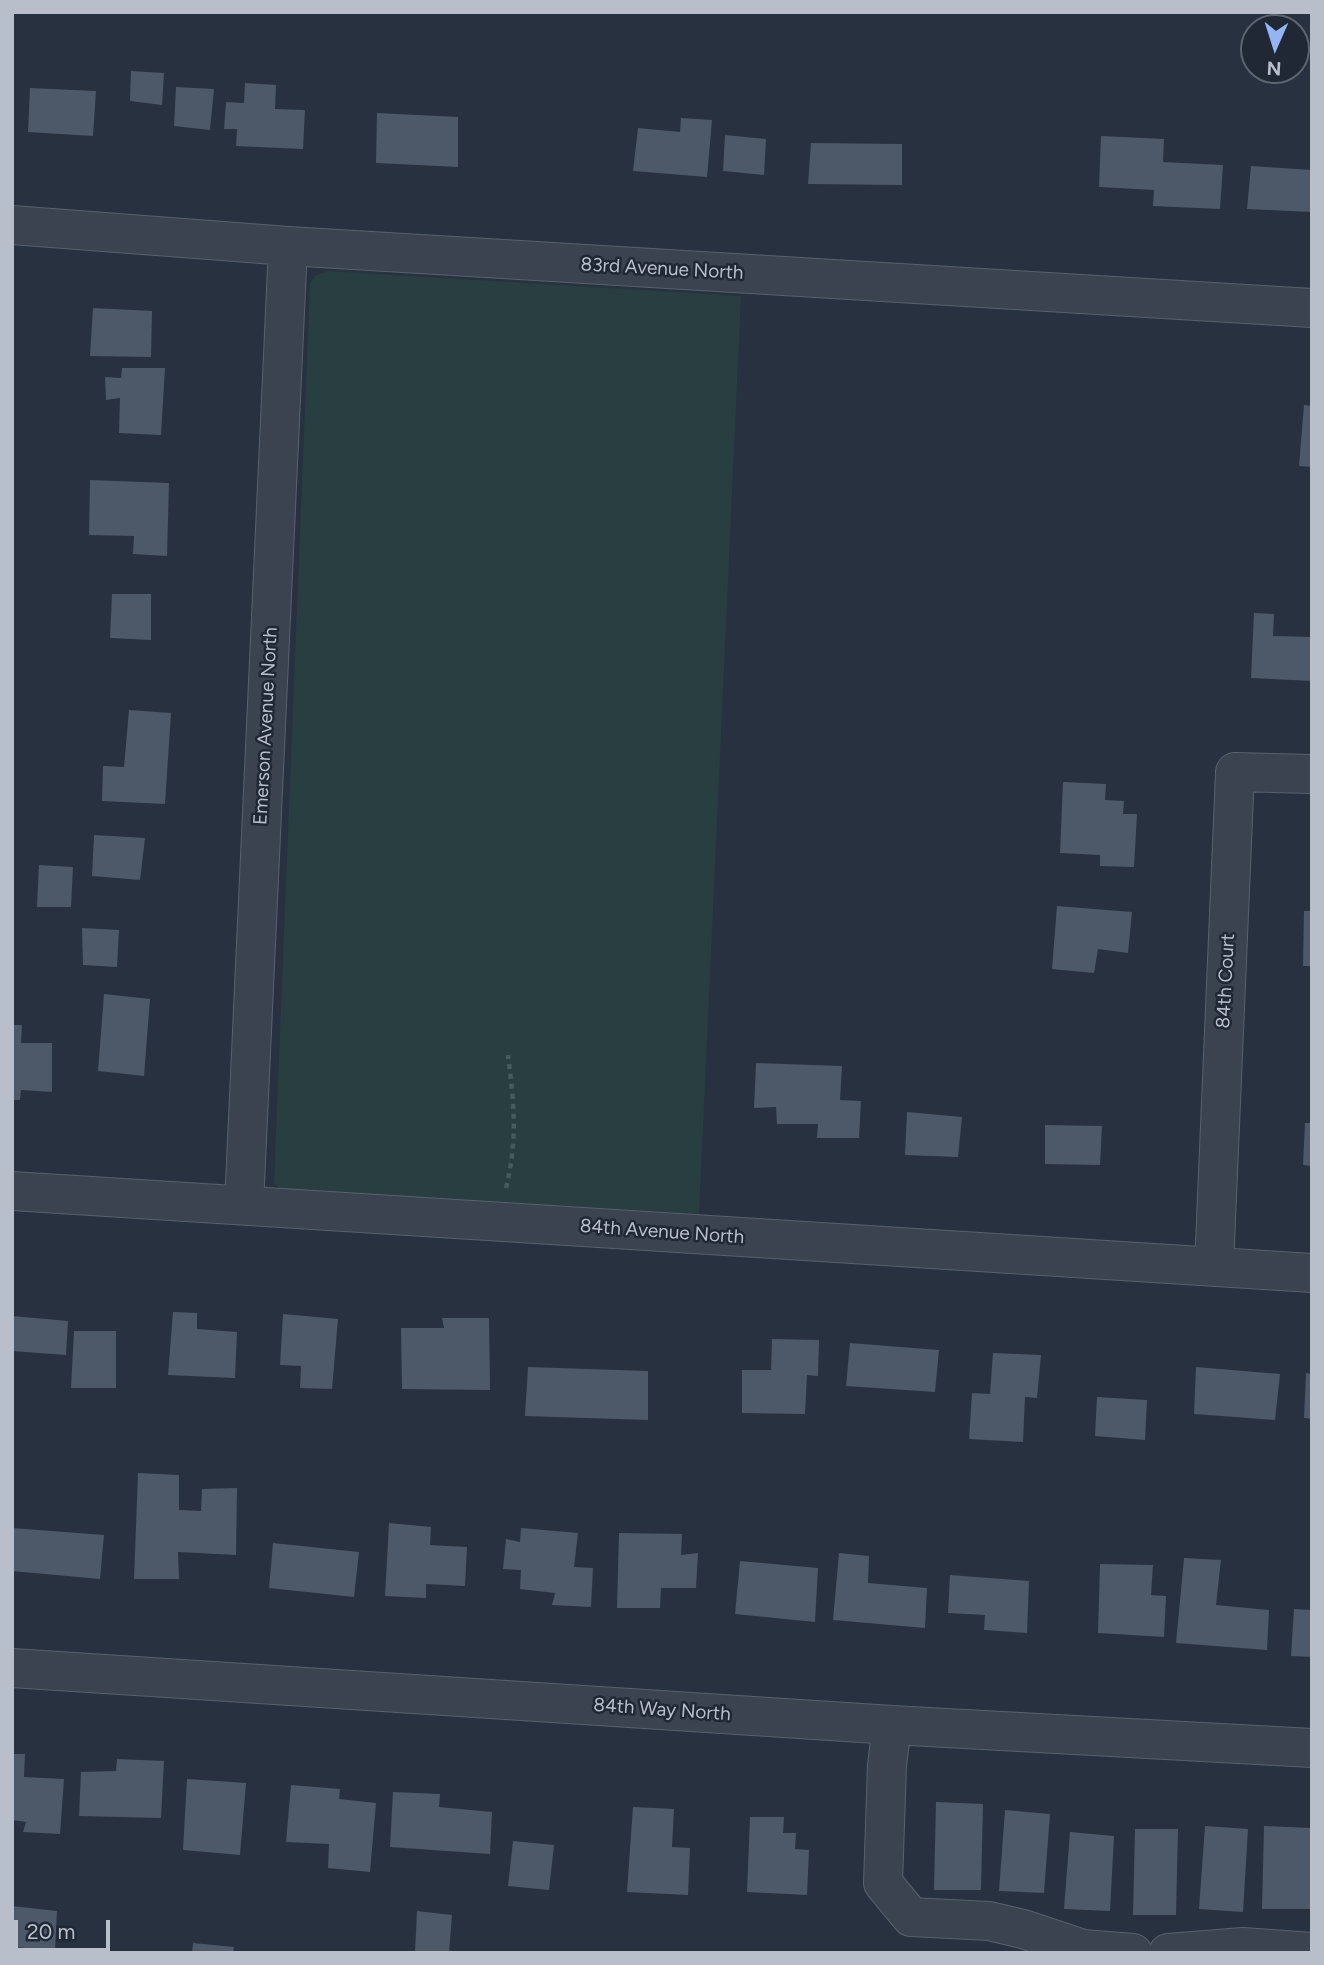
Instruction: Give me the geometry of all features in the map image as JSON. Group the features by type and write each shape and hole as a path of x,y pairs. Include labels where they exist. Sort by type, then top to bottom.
{"street":[{"name":"83rd Avenue North","path":"12,225 288,246 1312,308"},
{"name":"Emerson Avenue North","path":"244,1205 288,246"},
{"name":"84th Court","path":"1214,1266 1235,772 1312,774"},
{"name":"84th Avenue North","path":"12,1191 1312,1273"},
{"name":"84th Way North","path":"12,1668 891,1725 1312,1748"},
{"path":"891,1725 883,1883 911,1917 989,1921 1083,1948 1133,1953"},
{"path":"1168,1953 1243,1947 1312,1952"}],"path":[{"path":"504,1195 513,1162 516,1124 508,1055"}],"green space":[{"path":"328,271 741,296 699,1214 280,1189 274,1183 310,284 315,276"}],"building":[{"path":"131,71 164,73 162,105 130,101"},
{"path":"245,83 276,85 275,109 305,110 303,149 236,146 237,129 224,129 226,102 244,103"},
{"path":"176,87 214,89 210,130 174,126"},
{"path":"30,88 96,91 93,136 28,132"},
{"path":"377,113 458,117 458,167 376,163"},
{"path":"681,118 712,120 707,177 633,171 638,128 680,132"},
{"path":"725,135 766,139 764,175 723,171"},
{"path":"1101,136 1164,139 1163,162 1223,165 1220,209 1153,206 1154,190 1099,187"},
{"path":"811,143 902,144 902,185 808,184"},
{"path":"1251,166 1312,170 1312,212 1247,209"},
{"path":"93,308 152,311 151,357 90,356"},
{"path":"122,368 165,368 161,435 119,433 120,398 106,400 105,377 121,378"},
{"path":"1304,405 1312,406 1312,467 1299,466"},
{"path":"90,480 169,483 167,556 133,554 134,536 89,535"},
{"path":"112,594 151,594 151,640 110,638"},
{"path":"1254,613 1274,614 1273,636 1312,637 1312,681 1251,678"},
{"path":"129,710 171,713 165,804 102,801 103,766 124,767"},
{"path":"1063,782 1106,784 1105,800 1124,801 1123,814 1137,814 1134,867 1100,866 1100,855 1060,853"},
{"path":"94,835 145,838 140,880 92,876"},
{"path":"39,865 73,867 71,907 37,907"},
{"path":"1057,906 1132,912 1128,953 1098,949 1094,973 1052,969"},
{"path":"1304,911 1312,911 1312,966 1303,966"},
{"path":"82,928 119,930 117,967 83,965"},
{"path":"104,994 150,999 144,1076 98,1071"},
{"path":"12,1025 22,1025 21,1043 52,1043 52,1092 21,1090 20,1100 12,1100"},
{"path":"756,1063 842,1066 840,1100 861,1101 859,1138 817,1138 818,1124 777,1124 776,1107 754,1108"},
{"path":"907,1112 962,1117 958,1157 905,1155"},
{"path":"1305,1123 1312,1123 1312,1166 1303,1165"},
{"path":"1045,1125 1102,1126 1100,1165 1045,1164"},
{"path":"173,1312 197,1313 197,1329 237,1332 235,1378 168,1375"},
{"path":"283,1314 338,1319 332,1389 300,1388 301,1366 280,1365"},
{"path":"12,1316 68,1321 66,1355 12,1351"},
{"path":"442,1318 489,1318 490,1390 402,1389 401,1328 444,1328"},
{"path":"74,1331 116,1331 116,1388 71,1388"},
{"path":"772,1339 819,1340 818,1376 807,1375 805,1414 742,1413 742,1370 771,1370"},
{"path":"850,1343 939,1350 935,1392 846,1386"},
{"path":"993,1353 1041,1355 1037,1398 1025,1397 1023,1442 969,1439 972,1393 990,1394"},
{"path":"528,1367 648,1371 648,1420 525,1416"},
{"path":"1196,1367 1280,1374 1275,1420 1194,1414"},
{"path":"1306,1373 1312,1374 1312,1419 1304,1418"},
{"path":"1097,1397 1147,1400 1145,1440 1095,1436"},
{"path":"138,1473 179,1475 179,1510 201,1511 202,1489 237,1488 236,1555 178,1552 179,1579 134,1579"},
{"path":"389,1523 431,1527 430,1545 467,1547 465,1586 426,1584 426,1598 385,1596"},
{"path":"12,1528 104,1535 100,1579 12,1571"},
{"path":"521,1528 578,1533 574,1567 593,1568 591,1607 552,1605 555,1593 520,1589 521,1570 503,1569 506,1539 520,1542"},
{"path":"619,1533 682,1534 681,1555 698,1553 696,1588 661,1588 660,1608 617,1608"},
{"path":"273,1543 359,1552 354,1597 269,1588"},
{"path":"839,1553 869,1556 868,1583 927,1588 925,1628 833,1620"},
{"path":"1184,1558 1221,1560 1216,1605 1269,1610 1267,1650 1176,1643"},
{"path":"740,1561 818,1568 815,1622 735,1614"},
{"path":"1100,1564 1153,1565 1151,1595 1166,1596 1164,1637 1098,1633"},
{"path":"950,1575 1029,1581 1027,1633 984,1630 985,1615 948,1613"},
{"path":"1294,1609 1312,1610 1312,1657 1291,1656"},
{"path":"12,1754 25,1754 24,1777 64,1779 60,1834 23,1832 26,1822 12,1820"},
{"path":"117,1759 164,1761 161,1818 79,1816 81,1772 116,1771"},
{"path":"187,1779 246,1783 240,1855 183,1850"},
{"path":"291,1785 340,1789 339,1799 376,1803 370,1872 328,1868 329,1844 286,1842"},
{"path":"393,1792 440,1794 439,1807 492,1812 490,1854 390,1847"},
{"path":"936,1802 983,1804 981,1890 934,1890"},
{"path":"633,1807 674,1809 672,1847 690,1848 688,1895 627,1892"},
{"path":"1005,1810 1050,1814 1044,1893 999,1891"},
{"path":"750,1817 784,1817 783,1833 796,1833 795,1849 809,1850 807,1895 747,1892"},
{"path":"1205,1826 1248,1829 1243,1912 1199,1909"},
{"path":"1264,1826 1312,1828 1311,1909 1262,1909"},
{"path":"1135,1829 1178,1829 1176,1915 1133,1915"},
{"path":"1070,1832 1114,1836 1110,1911 1064,1909"},
{"path":"513,1841 554,1845 549,1890 508,1886"},
{"path":"12,1906 57,1911 55,1950 12,1947"},
{"path":"417,1911 452,1915 449,1953 415,1953"},
{"path":"193,1943 234,1947 233,1953 192,1953"}]}
